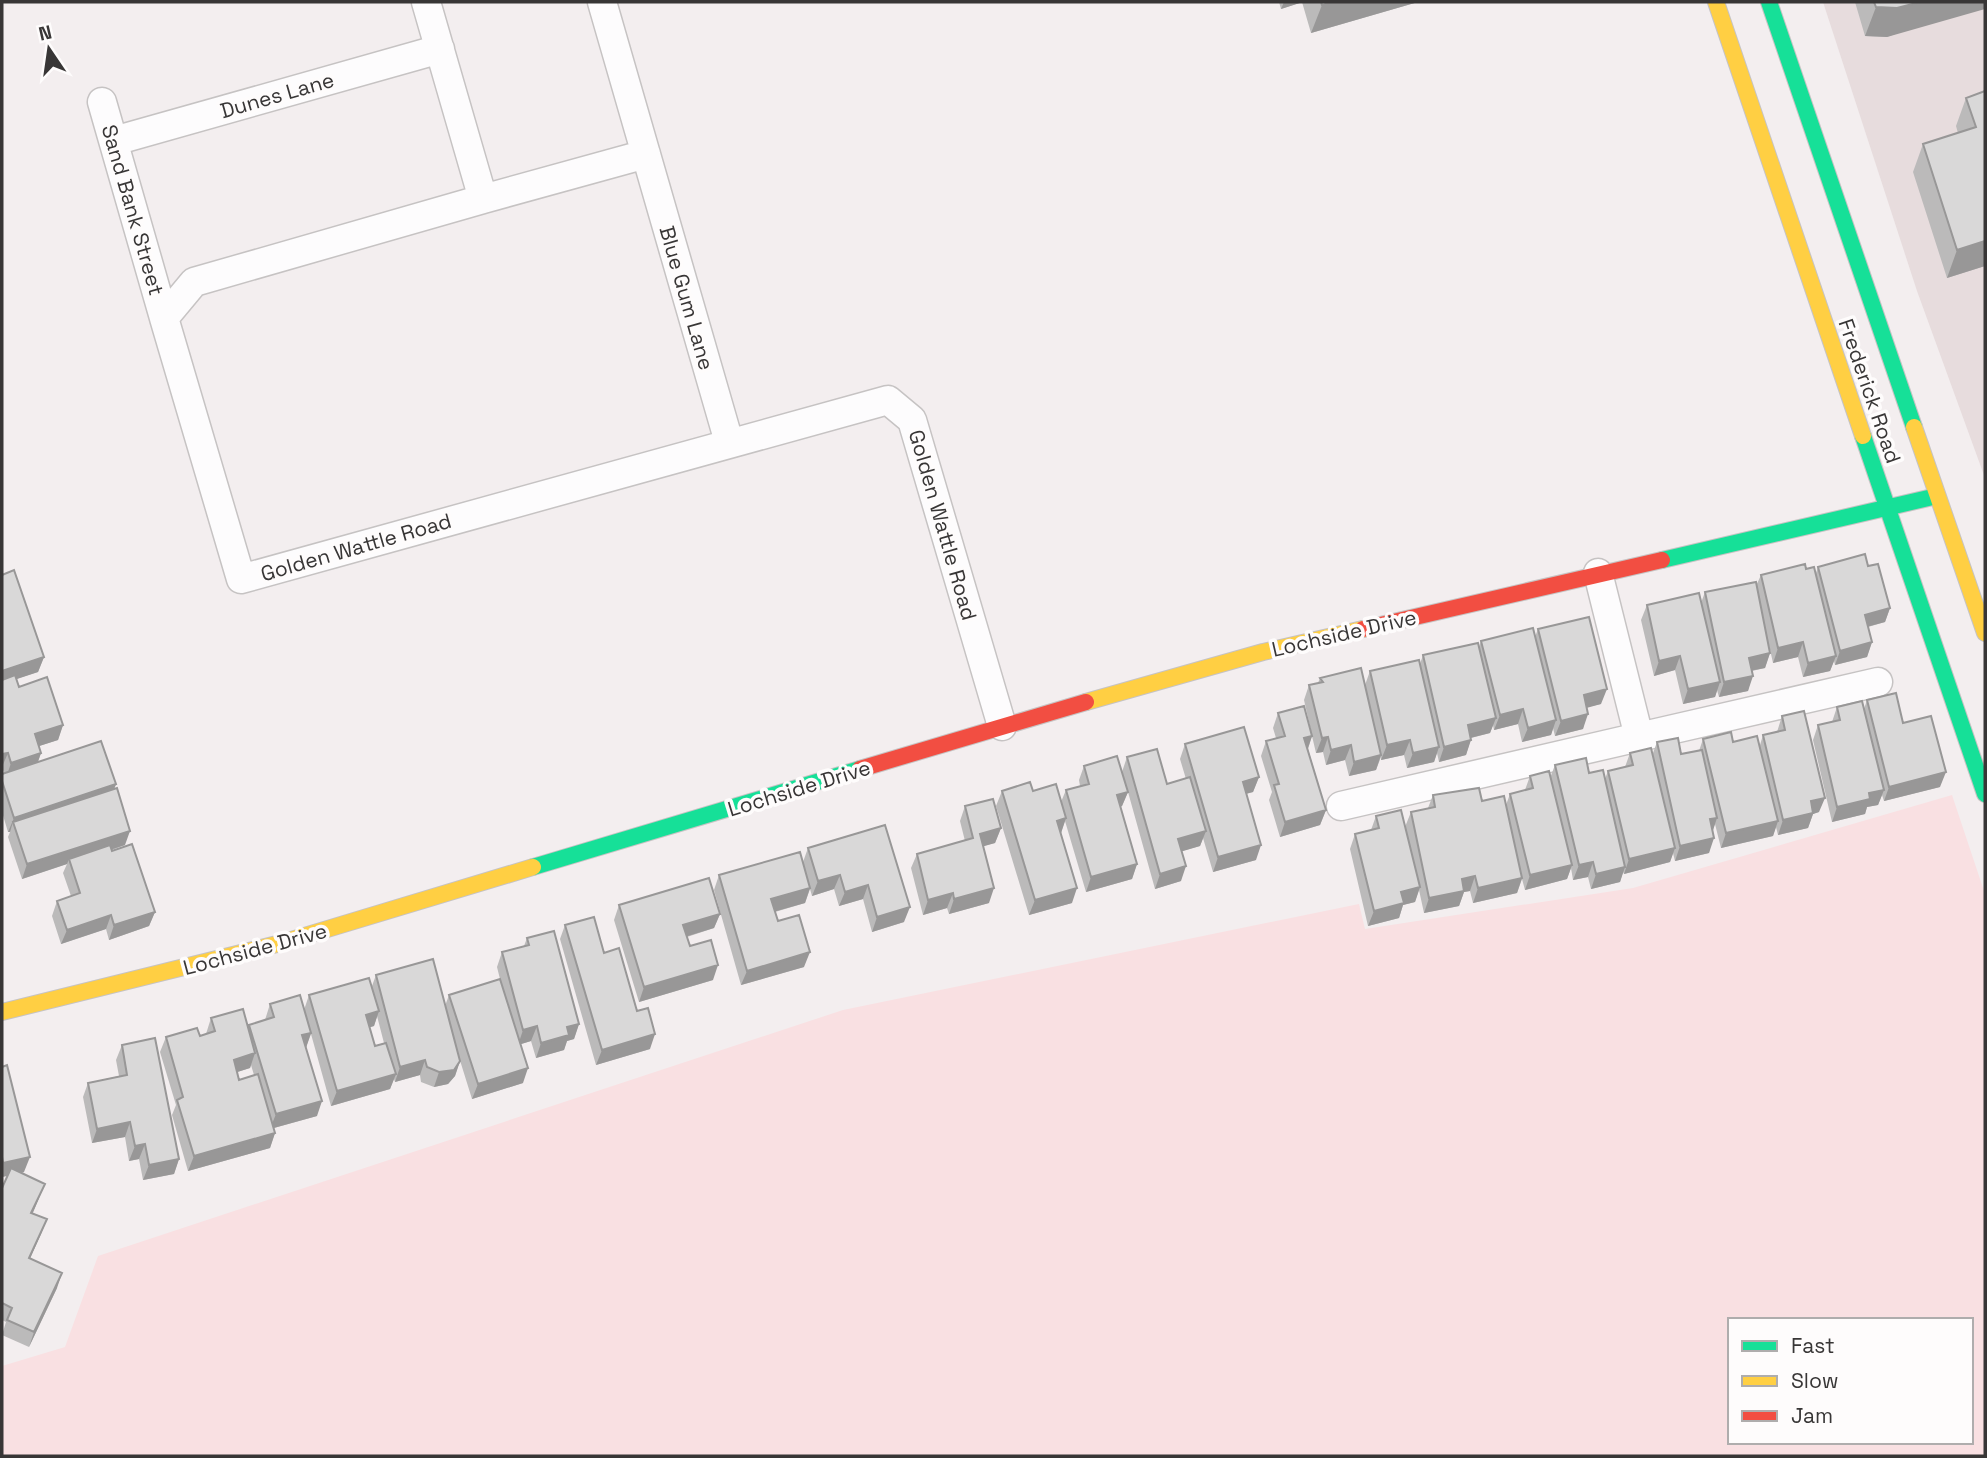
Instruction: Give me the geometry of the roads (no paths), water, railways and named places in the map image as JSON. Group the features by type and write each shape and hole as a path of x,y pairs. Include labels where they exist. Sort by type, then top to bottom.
{"street":[{"path":"426,2 483,199"},
{"name":"Blue Gum Lane","path":"602,2 729,442"},
{"name":"Frederick Road","path":"1716,2 1985,794"},
{"name":"Frederick Road","path":"1769,2 1985,633"},
{"name":"Dunes Lane","path":"114,141 440,48"},
{"name":"Sand Bank Street","path":"102,102 164,318"},
{"path":"164,318 194,282 646,153"},
{"name":"Golden Wattle Road","path":"164,318 241,579 888,400 912,419 1002,726"},
{"name":"Lochside Drive","path":"2,1012 281,943 1002,726 1263,652 1937,495"},
{"path":"1598,573 1639,737"},
{"path":"1342,806 1878,682"}]}
